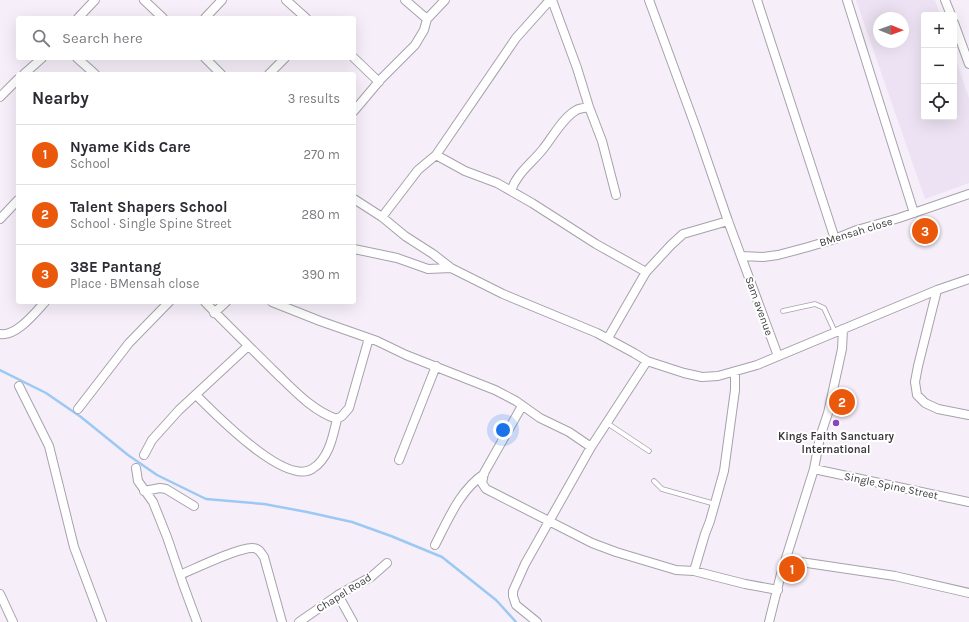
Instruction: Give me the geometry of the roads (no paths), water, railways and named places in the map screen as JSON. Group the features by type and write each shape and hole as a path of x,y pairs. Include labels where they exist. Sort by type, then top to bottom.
{"street":[{"path":"80,16 95,0"},
{"path":"144,0 161,16"},
{"path":"207,16 222,0"},
{"path":"286,0 304,16"},
{"path":"405,0 427,19"},
{"path":"356,109 379,82 415,45 424,30 427,19 445,0"},
{"path":"382,217 418,170 436,155 516,38 551,0 577,68 589,107 602,141 616,195"},
{"name":"Sam avenue","path":"649,0 778,356"},
{"path":"757,0 835,239"},
{"path":"848,0 914,213"},
{"path":"945,0 950,12"},
{"path":"957,31 969,64"},
{"path":"26,72 40,60"},
{"path":"79,60 93,72"},
{"path":"207,60 219,72"},
{"path":"271,72 283,60"},
{"path":"356,60 379,82"},
{"path":"0,97 16,81"},
{"path":"511,191 513,184 568,117 576,110 589,107"},
{"path":"436,155 465,171 497,183 555,217 596,244 646,272"},
{"name":"BMensah close","path":"741,256 763,257 835,239 857,230 914,213 969,194"},
{"path":"356,200 382,217 405,236 433,254 451,268 503,294 608,338 647,361 702,377 718,376 758,365 937,290 969,279"},
{"path":"0,219 16,202"},
{"path":"608,338 646,272 682,234 728,221"},
{"path":"356,249 397,258 428,269 451,268"},
{"path":"937,290 918,366 915,382 917,395 925,403 938,409 969,415"},
{"path":"0,334 4,335 16,331 44,304"},
{"path":"78,408 129,343 167,304"},
{"path":"206,304 297,392 312,405 337,419"},
{"path":"214,313 224,304"},
{"path":"277,304 369,338 406,355 495,390 540,418 569,432 591,446"},
{"path":"769,622 781,574 787,560 814,470 820,437 837,378 842,349 839,330"},
{"path":"196,395 241,438 262,454 283,466 299,472 311,470 330,448 337,419 349,408 369,338"},
{"path":"144,455 152,440 179,410 248,346"},
{"path":"537,622 516,605 513,596 525,564 591,446 647,361"},
{"path":"399,460 436,366"},
{"path":"694,571 724,471 735,390 735,372"},
{"path":"19,386 49,446 74,547 102,622"},
{"path":"522,406 484,474 482,483 486,489 592,543 616,552 676,570 694,571 745,584 778,590"},
{"path":"136,468 138,481 153,502 167,537 197,622"},
{"name":"Single Spine Street","path":"814,470 969,502"},
{"path":"435,544 470,485 484,474"},
{"path":"144,491 160,488 166,489 194,506"},
{"path":"180,575 241,550 253,548 260,550 264,557 282,622"},
{"path":"787,560 895,576 969,593"},
{"name":"Chapel Road","path":"299,622 338,595 371,577 387,563"},
{"path":"0,594 13,622"},
{"path":"338,595 352,622"}],"lane":[{"path":"783,312 815,304 820,305 824,308 839,330"},
{"path":"607,423 649,451"},
{"path":"654,481 662,489 715,504"}],"waterway":[{"path":"0,370 46,393 81,417 128,455 157,475 206,499 264,504 352,522 442,557 496,600 516,622"}],"place":[{"name":"38E Pantang","path":"925,231"},
{"name":"Talent Shapers School","path":"842,402"},
{"name":"Kings Faith Sanctuary International","path":"836,423"},
{"name":"Nyame Kids Care","path":"792,569"}]}
